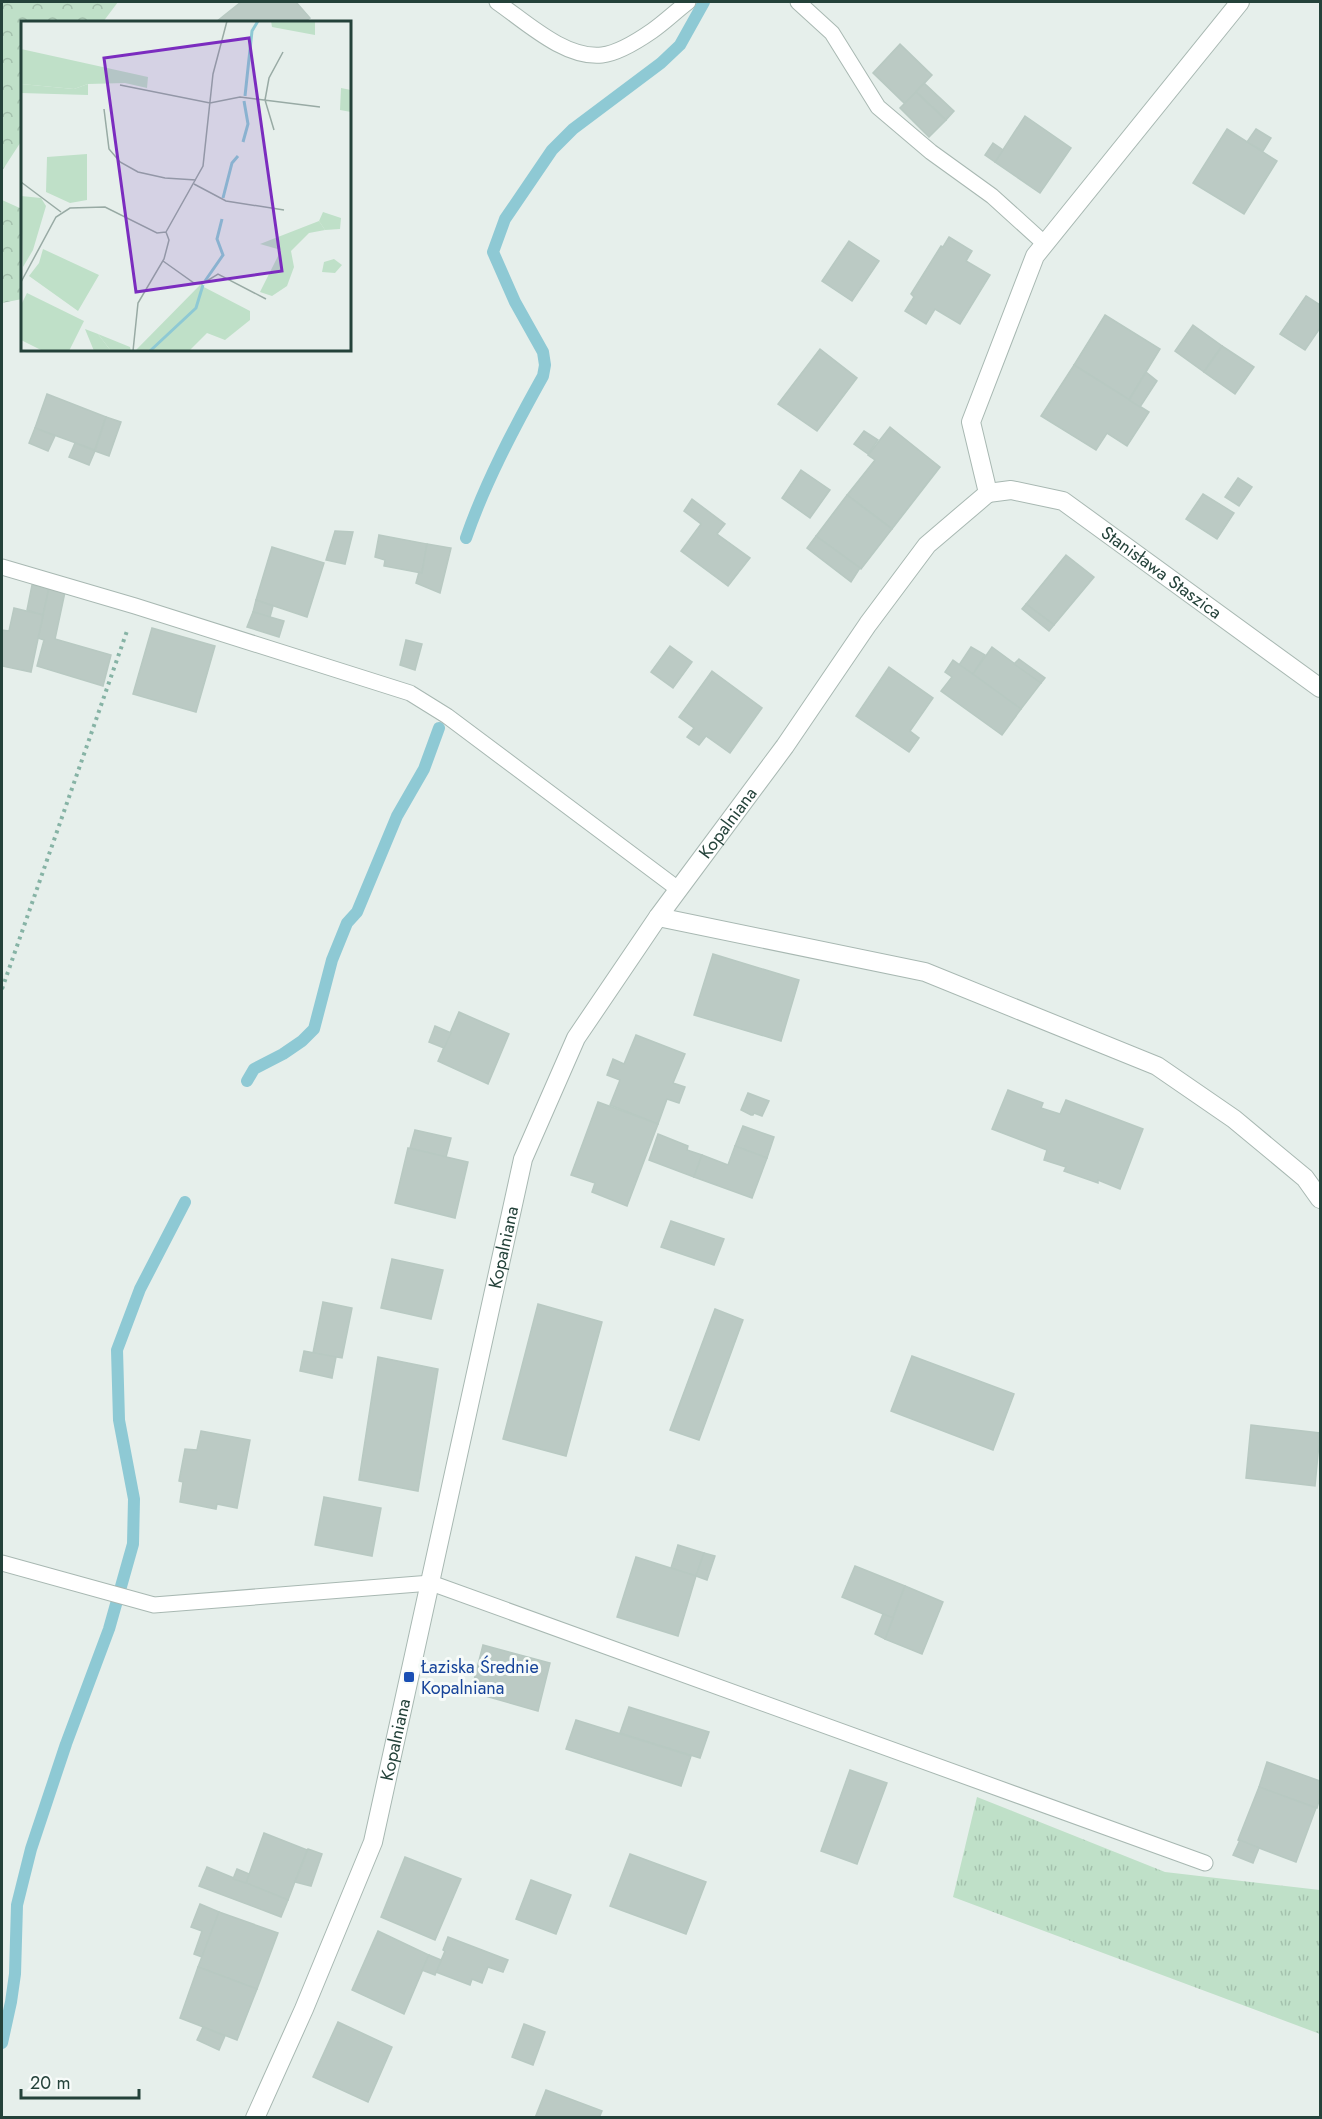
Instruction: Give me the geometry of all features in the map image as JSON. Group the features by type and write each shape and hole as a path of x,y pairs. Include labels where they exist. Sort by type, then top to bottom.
{"street":[{"path":"988,493 971,422 1035,256 1240,2"},
{"name":"Stanisława Staszica","path":"988,493 1011,490 1063,501 1320,688"},
{"name":"Kopalniana","path":"255,2118 304,2009 373,1842 523,1159 576,1038 658,917 785,746 868,624 927,545 988,493"},
{"path":"658,917 925,972 1157,1066 1234,1119 1305,1178 1320,1199"}],"lane":[{"path":"497,2 543,35 576,53 603,55 625,47 653,31 688,2"},
{"path":"798,2 832,33 878,107 931,152 993,196 1045,244"},
{"path":"2,567 135,606 410,693 447,716 678,889"},
{"path":"2,1563 154,1605 431,1583 1205,1863"}],"path":[{"path":"2,989 135,606"}],"green space":[{"path":"2,2 118,2 104,21 21,21 21,142 2,171"},
{"path":"2,200 21,209 21,299 2,303"},
{"path":"977,1797 1165,1872 1320,1890 1320,2034 953,1897"}],"building":[{"path":"241,2 296,2 310,18 306,21 217,21"},
{"path":"900,44 932,75 905,104 873,73"},
{"path":"924,83 954,111 946,120 916,92"},
{"path":"916,92 946,120 929,137 900,108"},
{"path":"1025,116 1071,148 1040,193 995,162"},
{"path":"1227,129 1277,161 1244,214 1193,183"},
{"path":"1256,129 1271,138 1263,151 1247,142"},
{"path":"993,143 1003,150 995,162 985,155"},
{"path":"949,237 972,251 966,261 990,275 960,324 935,309 926,324 905,311 914,297 911,294"},
{"path":"849,241 879,261 852,301 822,281"},
{"path":"1306,296 1320,305 1320,328 1305,350 1280,334"},
{"path":"1105,315 1160,349 1129,400 1074,365"},
{"path":"1193,325 1222,346 1204,372 1175,351"},
{"path":"1222,346 1254,367 1235,394 1204,372"},
{"path":"820,349 857,378 817,431 778,404"},
{"path":"1074,365 1149,412 1127,446 1107,433 1096,450 1041,416"},
{"path":"1146,372 1157,381 1140,407 1129,400"},
{"path":"47,394 106,417 95,450 35,428"},
{"path":"106,417 121,422 109,456 95,451"},
{"path":"890,427 940,467 892,529 847,495 875,460 868,455"},
{"path":"35,428 55,436 48,451 29,443"},
{"path":"864,431 878,440 868,454 854,444"},
{"path":"75,443 95,451 89,465 69,457"},
{"path":"801,470 830,490 810,518 782,498"},
{"path":"1238,478 1252,487 1239,506 1225,497"},
{"path":"1203,494 1234,513 1217,539 1186,519"},
{"path":"847,495 892,529 861,569 816,536"},
{"path":"692,499 725,524 717,534 750,558 728,586 681,551 701,524 684,511"},
{"path":"335,531 353,532 345,564 326,560"},
{"path":"379,535 427,544 422,573 384,566 385,560 375,557"},
{"path":"816,536 860,568 851,582 807,548"},
{"path":"427,544 451,548 440,593 416,583 419,572 422,573"},
{"path":"272,547 324,563 307,617 256,600"},
{"path":"1066,555 1094,577 1054,625 1026,604"},
{"path":"32,585 49,588 43,615 27,610"},
{"path":"49,588 65,592 55,639 111,655 103,686 37,666 44,640 38,638"},
{"path":"256,600 273,606 270,617 253,612"},
{"path":"1026,604 1054,625 1049,631 1022,609"},
{"path":"14,608 43,615 31,672 2,666 2,630 9,631"},
{"path":"253,612 284,621 279,637 247,627"},
{"path":"152,628 215,646 196,712 133,694"},
{"path":"406,640 422,644 415,670 400,665"},
{"path":"670,646 692,662 673,688 651,672"},
{"path":"971,647 985,655 973,674 959,665"},
{"path":"992,647 1041,683 1021,709 973,674"},
{"path":"1019,659 1045,678 1041,683 1014,664"},
{"path":"953,660 1021,709 1002,735 941,691 952,677 945,672"},
{"path":"889,667 933,698 910,731 919,738 909,752 856,716"},
{"path":"712,671 762,708 730,753 706,736 699,745 687,737 694,728 679,717"},
{"path":"713,954 799,980 781,1041 694,1015"},
{"path":"459,1012 509,1034 488,1084 438,1061"},
{"path":"435,1026 451,1033 444,1048 429,1042"},
{"path":"636,1035 685,1054 673,1083 685,1087 679,1103 667,1099 658,1124 610,1105 620,1080 607,1075 613,1059 624,1064"},
{"path":"1008,1090 1043,1103 1041,1108 1060,1114 1066,1100 1143,1129 1120,1189 1098,1180 1098,1183 1064,1171 1066,1167 1044,1160 1047,1150 992,1129"},
{"path":"748,1093 769,1101 762,1116 754,1113 751,1115 741,1110"},
{"path":"598,1102 658,1124 627,1206 592,1192 595,1183 571,1175"},
{"path":"743,1126 774,1137 767,1158 735,1146"},
{"path":"415,1130 451,1138 446,1157 410,1148"},
{"path":"658,1134 688,1146 687,1150 702,1155 694,1177 649,1160"},
{"path":"735,1146 767,1158 752,1198 694,1177 702,1155 728,1165"},
{"path":"408,1148 468,1162 455,1218 395,1203"},
{"path":"671,1221 724,1239 714,1265 661,1247"},
{"path":"392,1259 443,1270 431,1319 381,1308"},
{"path":"323,1302 352,1308 342,1358 313,1353"},
{"path":"538,1304 602,1322 566,1456 503,1439"},
{"path":"715,1309 743,1320 699,1440 670,1430"},
{"path":"304,1351 336,1357 332,1378 300,1371"},
{"path":"912,1356 1014,1394 993,1450 891,1411"},
{"path":"378,1357 438,1369 418,1491 359,1480"},
{"path":"1251,1425 1320,1433 1315,1486 1246,1478"},
{"path":"201,1431 250,1440 237,1508 217,1504 216,1509 180,1502 183,1482 179,1481 185,1449 197,1450"},
{"path":"324,1497 381,1508 372,1556 315,1545"},
{"path":"678,1545 704,1553 696,1576 671,1568"},
{"path":"704,1553 715,1556 707,1580 696,1576"},
{"path":"636,1557 696,1576 678,1636 617,1617"},
{"path":"855,1566 905,1586 893,1618 842,1597"},
{"path":"905,1586 943,1602 922,1654 885,1639"},
{"path":"883,1614 893,1618 885,1639 875,1634"},
{"path":"483,1645 550,1663 538,1711 471,1692"},
{"path":"629,1707 709,1732 700,1758 620,1733"},
{"path":"576,1720 691,1756 681,1786 566,1749"},
{"path":"1267,1762 1320,1781 1317,1808 1259,1787"},
{"path":"850,1770 887,1783 857,1864 821,1851"},
{"path":"1259,1787 1316,1808 1296,1862 1238,1840"},
{"path":"264,1833 307,1850 288,1900 246,1883"},
{"path":"1240,1840 1259,1848 1253,1863 1233,1855"},
{"path":"308,1849 322,1854 311,1886 295,1882"},
{"path":"630,1854 706,1882 686,1934 610,1906"},
{"path":"405,1857 461,1879 435,1940 381,1917"},
{"path":"207,1867 288,1900 281,1917 199,1886"},
{"path":"237,1869 249,1874 246,1883 233,1879"},
{"path":"531,1880 571,1895 556,1934 516,1919"},
{"path":"200,1904 219,1912 202,1957 194,1954 202,1931 191,1927"},
{"path":"219,1912 278,1933 257,1989 198,1967"},
{"path":"378,1931 429,1955 404,2014 352,1990"},
{"path":"448,1937 508,1960 503,1972 488,1967 482,1983 472,1979 470,1985 436,1972"},
{"path":"429,1955 441,1960 435,1975 422,1970"},
{"path":"198,1967 257,1989 237,2040 180,2018"},
{"path":"338,2022 392,2047 368,2102 313,2077"},
{"path":"524,2024 545,2032 533,2065 512,2057"},
{"path":"203,2027 225,2036 219,2050 197,2040"},
{"path":"546,2090 602,2111 599,2118 535,2118"}],"waterway":[{"path":"466,538 491,476 543,376 545,365 543,352 515,302 493,252 505,219 552,150 573,129 661,63 680,45 704,2"},
{"path":"247,1081 254,1069 283,1054 302,1041 314,1029 332,960 347,923 357,912 397,816 424,769 439,728"},
{"path":"2,2043 15,1974 17,1905 31,1849 66,1744 109,1629 133,1544 134,1499 119,1420 117,1350 140,1289 185,1202"}],"place":[{"name":"Łaziska Średnie Kopalniana","path":"409,1677"}]}
